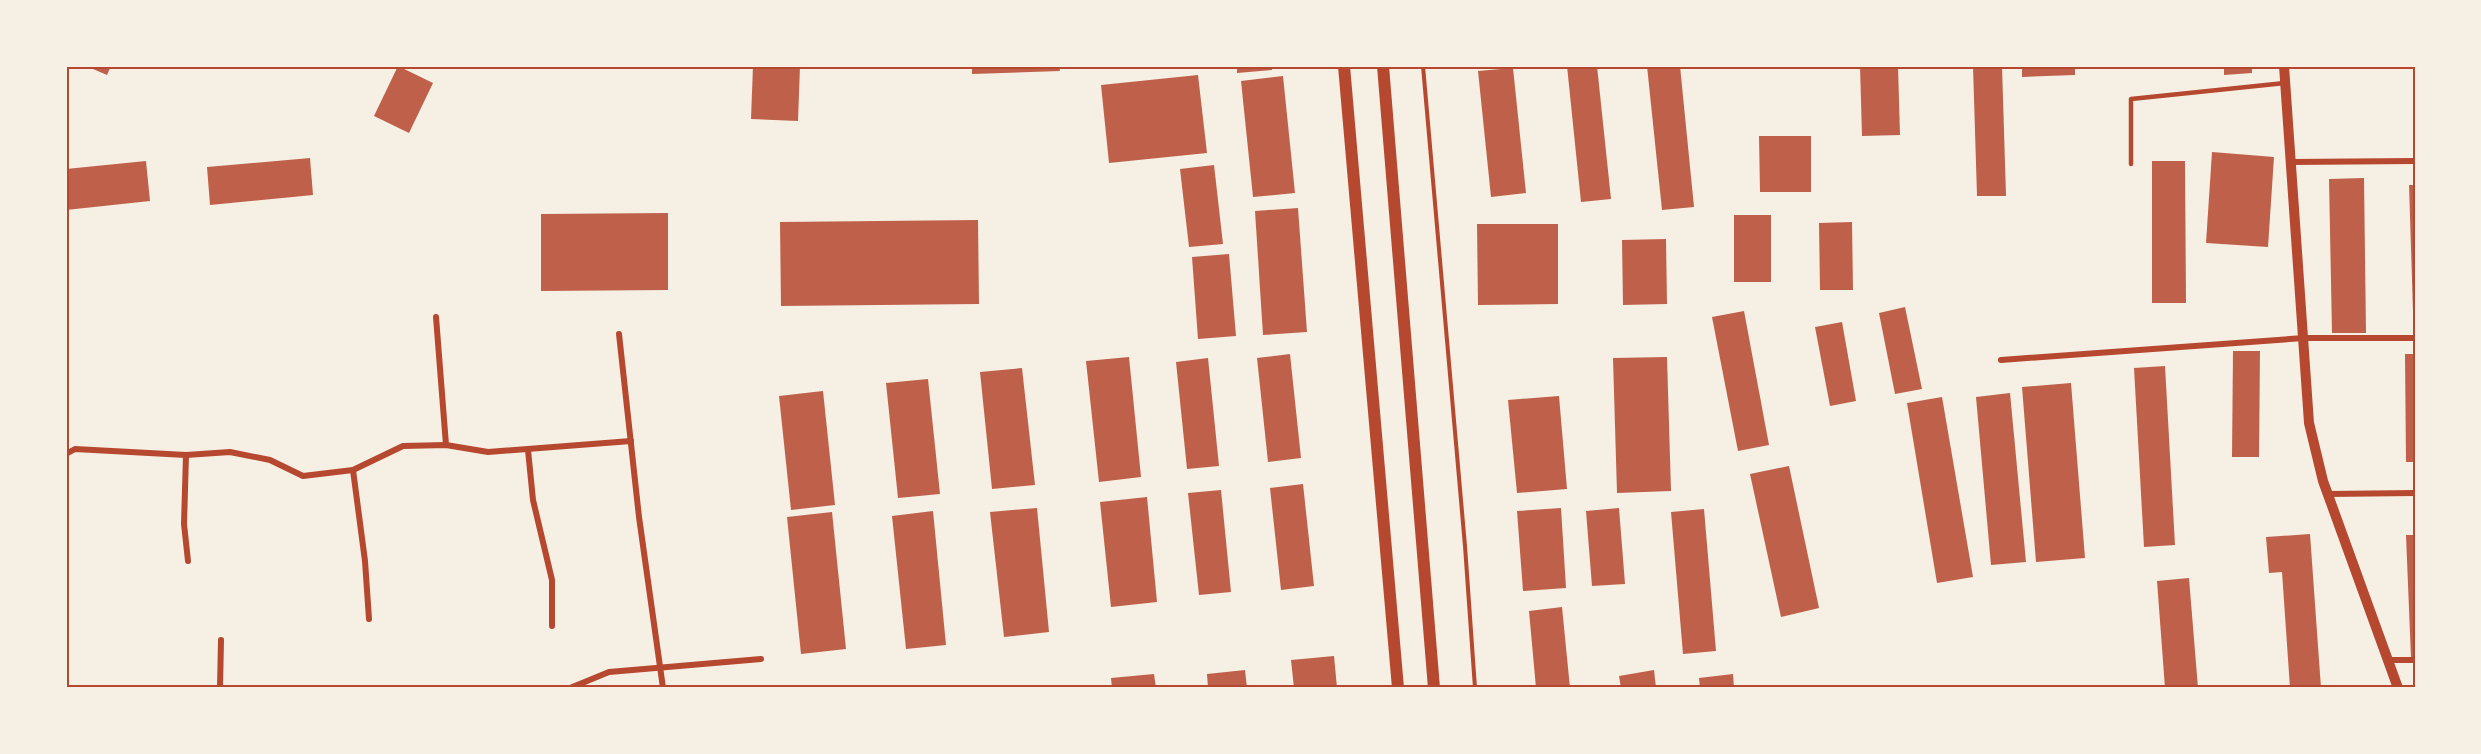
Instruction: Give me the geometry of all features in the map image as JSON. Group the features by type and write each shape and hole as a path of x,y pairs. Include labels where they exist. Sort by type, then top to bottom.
{"main road":[{"path":"1344,66 1398,688"},
{"path":"1383,66 1434,688"}],"street":[{"path":"2284,66 2309,423 2328,494 2398,688"},
{"path":"2291,162 2415,161"},
{"path":"436,317 446,446"},
{"path":"619,334 639,517 663,688"},
{"path":"2001,360 2304,338 2415,338"},
{"path":"66,453 75,450 186,455 230,452 270,460 303,476 353,470 403,446 446,446 488,452 631,441"},
{"path":"528,450 534,500 552,580 552,626"},
{"path":"186,455 184,524 188,561"},
{"path":"353,470 364,551 369,619"},
{"path":"2328,494 2415,493"},
{"path":"220,688 221,640"},
{"path":"570,688 609,672 761,659"},
{"path":"2388,660 2415,660"}],"lane":[{"path":"2131,164 2131,99 2285,83"}],"path":[{"path":"1423,66 1464,534 1475,688"}],"building":[{"path":"86,66 111,66 107,75"},
{"path":"398,66 433,83 409,133 374,116"},
{"path":"753,66 800,66 798,121 751,119"},
{"path":"972,66 1059,66 1060,71 972,74"},
{"path":"1237,66 1272,66 1272,70 1237,73"},
{"path":"1567,66 1597,66 1611,199 1581,202"},
{"path":"1647,66 1680,66 1694,207 1662,210"},
{"path":"1860,66 1898,66 1900,135 1862,136"},
{"path":"1973,66 2002,66 2006,196 1977,196"},
{"path":"2022,66 2075,66 2075,75 2022,77"},
{"path":"2224,66 2252,66 2252,73 2224,75"},
{"path":"1513,68 1526,193 1491,197 1478,71"},
{"path":"1198,75 1207,153 1109,163 1101,85"},
{"path":"1283,76 1295,193 1253,197 1241,81"},
{"path":"1759,136 1811,136 1811,192 1760,192"},
{"path":"2212,152 2274,157 2268,247 2206,243"},
{"path":"310,158 313,195 210,205 207,167"},
{"path":"146,161 150,201 66,210 66,169"},
{"path":"2152,161 2185,161 2186,303 2152,303"},
{"path":"1214,165 1223,244 1189,247 1180,169"},
{"path":"2364,178 2366,333 2332,333 2329,179"},
{"path":"2409,185 2415,185 2415,311 2413,311"},
{"path":"1298,208 1307,332 1263,335 1255,211"},
{"path":"668,213 668,290 541,291 541,214"},
{"path":"1734,215 1771,215 1771,282 1734,282"},
{"path":"978,220 979,304 781,306 780,222"},
{"path":"1852,222 1853,290 1820,290 1819,223"},
{"path":"1477,224 1558,224 1558,304 1478,305"},
{"path":"1666,239 1667,304 1623,305 1622,240"},
{"path":"1229,254 1236,336 1198,339 1192,257"},
{"path":"1905,307 1922,389 1895,394 1879,313"},
{"path":"1744,311 1769,445 1738,451 1712,317"},
{"path":"1842,322 1856,401 1830,406 1815,327"},
{"path":"2233,351 2260,351 2259,457 2232,457"},
{"path":"1290,354 1301,458 1268,462 1257,358"},
{"path":"2405,354 2415,354 2415,462 2406,462"},
{"path":"1129,357 1141,477 1099,482 1086,361"},
{"path":"1667,357 1671,491 1617,493 1613,358"},
{"path":"1208,358 1219,466 1187,469 1176,362"},
{"path":"2165,366 2175,545 2144,547 2134,368"},
{"path":"1022,368 1035,485 992,489 980,372"},
{"path":"928,379 940,494 898,498 886,383"},
{"path":"2071,383 2085,558 2036,562 2022,387"},
{"path":"823,391 835,505 791,510 779,396"},
{"path":"2010,393 2026,562 1991,565 1976,397"},
{"path":"1559,396 1567,489 1517,493 1508,400"},
{"path":"1942,397 1973,577 1937,583 1907,403"},
{"path":"1789,466 1819,608 1781,617 1750,474"},
{"path":"1303,484 1314,586 1281,590 1270,488"},
{"path":"1221,490 1231,592 1199,595 1188,493"},
{"path":"1147,497 1157,602 1111,607 1100,502"},
{"path":"1037,508 1049,632 1004,637 990,512"},
{"path":"1561,508 1566,588 1523,591 1517,511"},
{"path":"1619,508 1625,584 1592,586 1586,511"},
{"path":"1704,509 1716,651 1683,654 1671,512"},
{"path":"933,511 946,645 906,649 892,516"},
{"path":"832,512 846,649 801,654 787,517"},
{"path":"2310,534 2321,688 2290,688 2282,572 2269,573 2266,537"},
{"path":"2406,535 2415,535 2415,658 2411,658"},
{"path":"2189,578 2198,688 2165,688 2157,581"},
{"path":"1562,607 1570,688 1536,688 1529,611"},
{"path":"1334,656 1337,688 1294,688 1291,660"},
{"path":"1245,670 1247,688 1208,688 1207,674"},
{"path":"1654,670 1656,688 1621,688 1619,676"},
{"path":"1154,674 1156,688 1112,688 1111,678"},
{"path":"1733,674 1734,688 1700,688 1699,678"}]}
